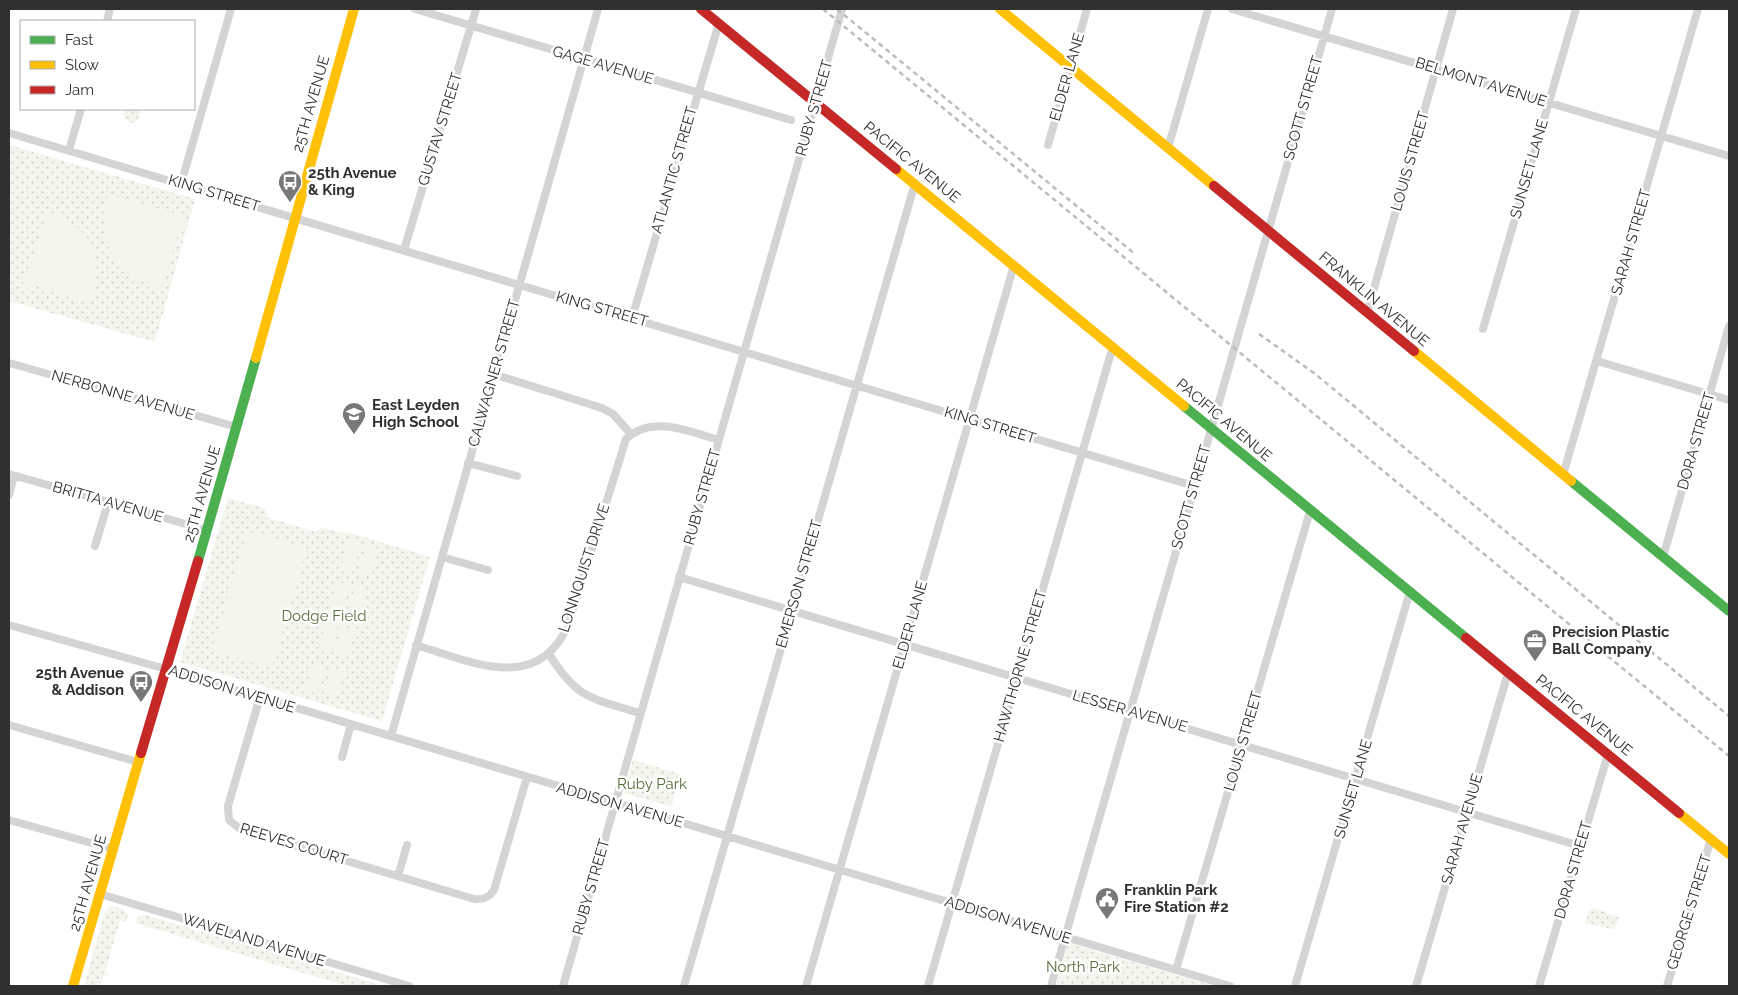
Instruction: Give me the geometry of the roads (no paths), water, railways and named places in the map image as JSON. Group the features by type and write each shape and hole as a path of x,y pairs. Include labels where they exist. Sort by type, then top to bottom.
{"street":[{"path":"181,184 232,9"},
{"name":"25TH AVENUE","path":"74,986 207,530 354,9"},
{"name":"GAGE AVENUE","path":"415,9 791,120"},
{"name":"GUSTAV STREET","path":"404,250 476,9"},
{"name":"CALWAGNER STREET","path":"391,736 598,9"},
{"name":"PACIFIC AVENUE","path":"701,9 1729,854"},
{"name":"RUBY STREET","path":"563,986 842,9"},
{"name":"FRANKLIN AVENUE","path":"1000,9 1729,612"},
{"name":"ELDER LANE","path":"1048,145 1087,9"},
{"path":"1168,148 1208,9"},
{"name":"BELMONT AVENUE","path":"1232,9 1729,156"},
{"name":"SCOTT STREET","path":"1051,986 1332,9"},
{"name":"LOUIS STREET","path":"1367,313 1453,9"},
{"name":"SUNSET LANE","path":"1483,329 1576,9"},
{"name":"SARAH STREET","path":"1563,475 1698,9"},
{"name":"ATLANTIC STREET","path":"632,318 697,92 719,23"},
{"path":"69,150 81,110"},
{"name":"KING STREET","path":"9,132 1194,486"},
{"name":"EMERSON STREET","path":"684,986 915,183"},
{"name":"ELDER LANE","path":"806,986 1014,265"},
{"name":"DORA STREET","path":"1663,557 1729,326"},
{"name":"HAWTHORNE STREET","path":"928,986 1112,346"},
{"path":"1597,361 1729,400"},
{"name":"NERBONNE AVENUE","path":"9,363 236,427"},
{"path":"493,374 602,408 618,419 632,434 641,429 664,426 719,440"},
{"name":"LONNQUIST DRIVE","path":"416,646 492,668 520,667 549,654 565,634 622,447 632,434"},
{"path":"468,463 517,476"},
{"path":"9,495 11,475"},
{"name":"BRITTA AVENUE","path":"11,475 207,530"},
{"path":"94,546 108,503"},
{"name":"LOUIS STREET","path":"1176,970 1310,511"},
{"path":"442,557 488,570"},
{"name":"LESSER AVENUE","path":"680,577 1580,846"},
{"name":"SUNSET LANE","path":"1295,986 1410,591"},
{"name":"ADDISON AVENUE","path":"9,625 166,669 1230,986"},
{"path":"549,654 566,680 584,694 640,712"},
{"name":"SARAH AVENUE","path":"1416,986 1508,673"},
{"name":"REEVES COURT","path":"260,697 228,806 229,820 240,829 481,900 491,895 494,890 527,777"},
{"path":"342,757 351,724"},
{"path":"9,725 138,762"},
{"name":"DORA STREET","path":"1539,986 1608,754"},
{"path":"9,820 113,849"},
{"name":"GEORGE STREET","path":"1667,986 1711,839"},
{"path":"398,876 407,845"},
{"name":"WAVELAND AVENUE","path":"100,894 409,986"}],"railway":[{"path":"823,9 1729,756"},
{"path":"837,9 1135,254"},
{"path":"1259,334 1314,373 1729,716"}],"place":[{"name":"25th Avenue & King","path":"290,203"},
{"name":"East Leyden High School","path":"354,435"},
{"name":"Precision Plastic Ball Company","path":"1535,662"},
{"name":"25th Avenue & Addison","path":"141,703"},
{"name":"Franklin Park Fire Station #2","path":"1107,920"}],"park label":[{"name":"Dodge Field","path":"324,616"},
{"name":"Ruby Park","path":"652,784"},
{"name":"North Park","path":"1083,967"}]}
